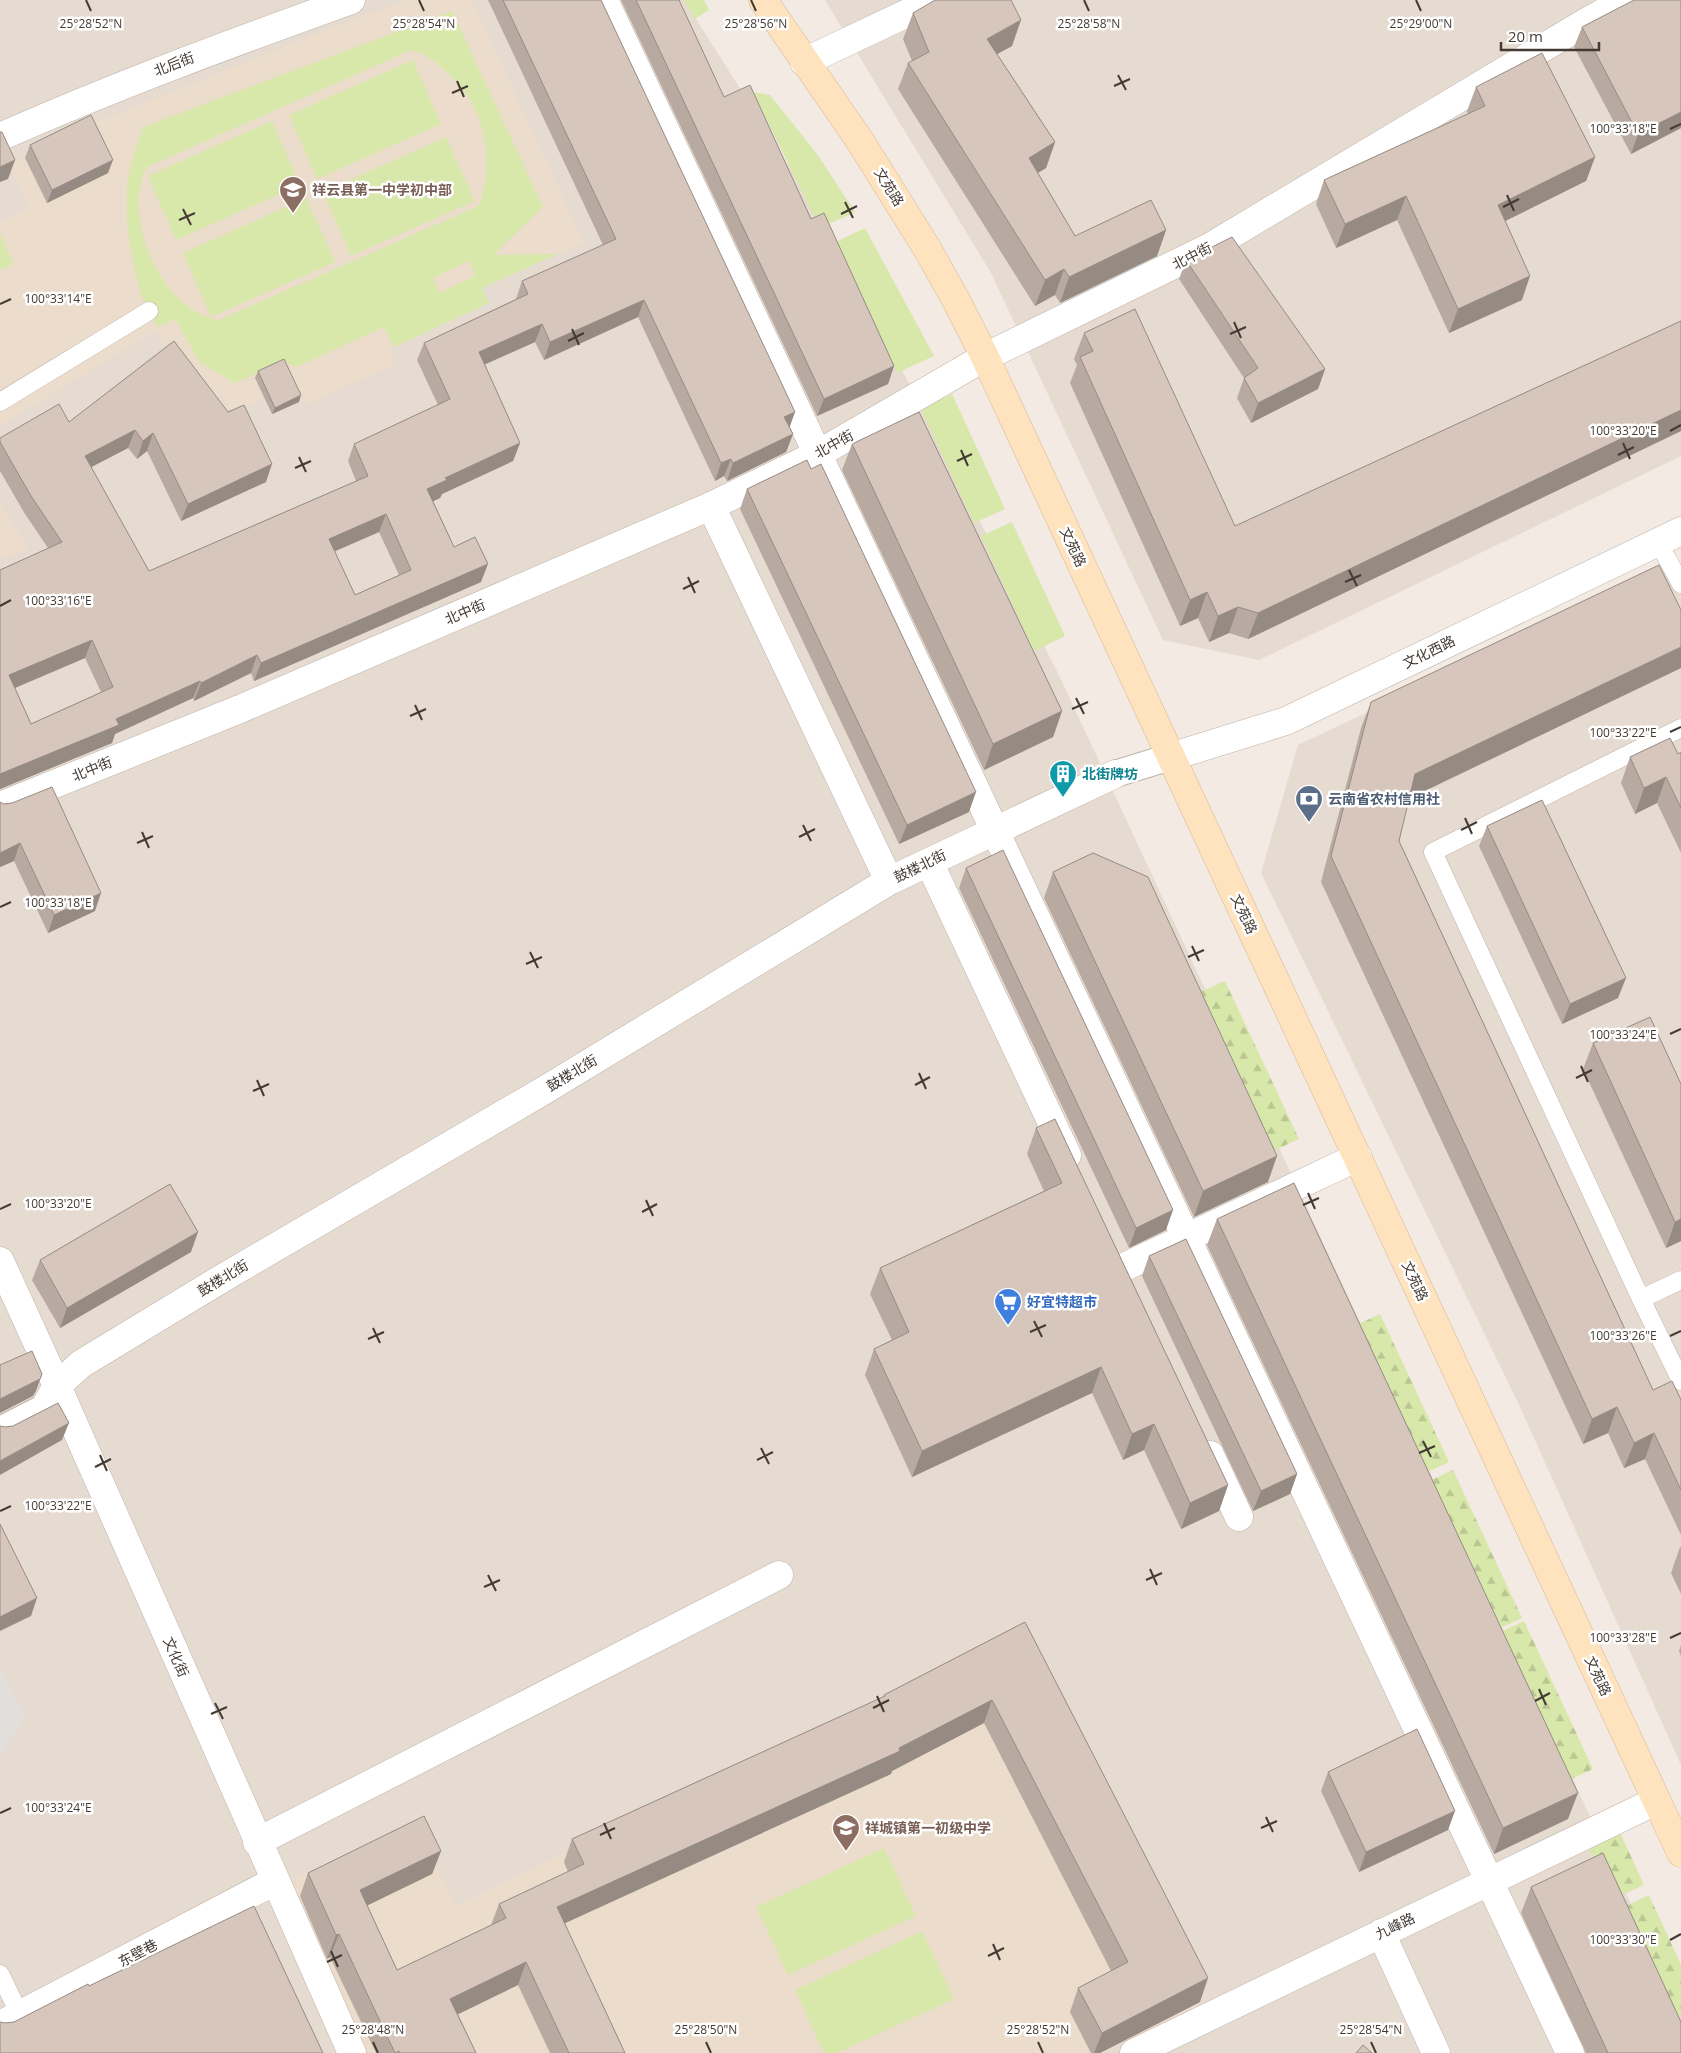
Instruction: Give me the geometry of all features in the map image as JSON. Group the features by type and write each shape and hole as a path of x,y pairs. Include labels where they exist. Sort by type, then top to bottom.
{"main road":[{"name":"文苑路","path":"763,0 860,141 958,302 1681,1853"}],"street":[{"name":"北后街","path":"0,137 185,60 351,0"},
{"path":"604,0 1570,2053"},
{"path":"804,62 935,0"},
{"name":"北中街","path":"0,806 240,709 711,506 818,454 985,357 1210,247 1626,0"},
{"path":"711,506 890,881"},
{"name":"文化西路","path":"1170,757 1286,721 1669,536"},
{"name":"鼓楼北街","path":"0,1430 51,1397 81,1364 213,1284 543,1091 890,881 1115,774 1170,757"},
{"path":"929,862 1080,1181"},
{"path":"1122,1268 1358,1157"},
{"path":"1109,1242 1134,1295"},
{"name":"文化街","path":"0,1261 51,1397 258,1842 352,2053"},
{"path":"1201,1437 1239,1517"},
{"path":"258,1842 779,1575"},
{"name":"九峰路","path":"1134,2053 1656,1801"},
{"name":"东壁巷","path":"10,2020 275,1881"},
{"path":"1381,1933 1436,2053"}],"lane":[{"path":"0,402 149,311"},
{"path":"1669,536 1681,584"},
{"path":"1681,728 1433,852 1681,1381"},
{"path":"1641,1299 1681,1280"},
{"path":"0,1974 10,2020"}],"shaded area":[{"path":"0,0 684,0 832,234 1058,673 1681,2012 1681,2053 0,2053"},
{"name":"祥云县第一中学初中部","path":"406,0 472,0 584,243 482,288 489,303 390,349 396,363 311,403 299,402 272,414 264,398 230,414 222,396 209,404 155,331 0,426 0,222 30,207 8,165 106,118 323,31"},
{"path":"825,0 1681,0 1681,456 1259,660 1163,640 991,273"},
{"path":"0,503 29,549 0,559"},
{"path":"1681,564 1681,1765 1521,1409 1261,873 1298,745"},
{"name":"祥城镇第一初级中学","path":"1015,1639 1204,2003 1104,2053 364,2053 283,1884 415,1820 456,1905"},
{"path":"0,1669 25,1715 0,1756"}],"green space":[{"path":"684,0 704,0 709,10 695,19"},
{"path":"452,11 543,207 493,255 558,254 482,288 489,303 394,347 384,327 296,367 283,361 235,383 200,363 175,319 157,327 141,295 130,247 127,222 127,184 130,167 143,127","holes":["409,51 423,54 442,68 463,90 478,115 487,158 484,190 478,206 219,320 198,313 180,300 164,281 152,259 143,235 139,210 140,187 147,167","469,261 475,276 439,293 433,278"]},
{"path":"413,60 441,124 317,179 289,115"},
{"path":"753,92 770,95 817,154 855,212 820,228"},
{"path":"272,121 300,185 176,240 148,176"},
{"path":"446,137 475,201 351,256 323,192"},
{"path":"306,198 335,262 211,317 183,253"},
{"path":"865,228 934,356 897,373 834,243"},
{"path":"0,233 13,264 0,270"},
{"path":"952,394 1005,509 974,523 921,409"},
{"path":"1012,522 1065,636 1034,651 981,536"},
{"path":"1225,981 1299,1139 1266,1154 1192,996"},
{"path":"1380,1314 1449,1462 1417,1477 1348,1329"},
{"path":"1453,1470 1522,1618 1490,1633 1421,1485"},
{"path":"1524,1621 1593,1769 1561,1784 1492,1636"},
{"path":"1619,1830 1644,1885 1613,1899 1587,1845"},
{"path":"884,1848 916,1916 788,1975 756,1907"},
{"path":"1649,1895 1681,1965 1681,2018 1670,2023 1618,1910"},
{"path":"922,1931 954,1999 837,2053 824,2053 795,1990"}],"building":[{"path":"503,0 601,0 795,412 784,417 793,434 733,463 731,459 721,463 644,300 550,342 542,324 479,352 520,443 445,478 447,480 427,489 454,547 475,537 488,564 261,663 257,655 201,683 200,681 116,719 119,725 0,774 0,570 62,542 31,496 0,442 0,438 59,404 69,422 174,341 228,412 244,405 272,464 188,504 153,433 143,441 135,430 85,456 149,571 368,476 354,444 450,399 424,343 528,294 522,281 616,239","holes":["386,514 411,570 355,595 329,539","92,640 113,687 31,724 9,675"]},
{"path":"636,0 679,0 724,97 750,85 811,219 824,213 894,366 824,399"},
{"path":"935,0 1011,0 1021,20 987,39 1055,142 1029,158 1075,236 1151,200 1166,230 1069,277 1064,269 1045,280 908,63 929,52 913,13"},
{"path":"1634,0 1681,0 1681,112 1638,134 1582,27"},
{"path":"1542,53 1595,157 1498,205 1530,276 1458,309 1406,196 1345,224 1324,180 1485,106 1476,87"},
{"path":"91,115 113,160 52,190 30,145"},
{"path":"0,132 2,132 15,160 0,167"},
{"path":"1232,237 1325,369 1258,403 1244,378 1258,368 1186,260"},
{"path":"1135,309 1235,526 1681,321 1681,410 1258,613 1238,607 1218,616 1207,592 1190,600 1080,357 1093,351 1084,333"},
{"path":"284,359 301,395 275,408 258,371"},
{"path":"919,412 1062,711 993,744 852,444"},
{"path":"807,460 811,469 821,464 976,792 907,825 747,489"},
{"path":"1659,565 1681,610 1681,647 1415,774 1399,841 1653,1390 1672,1381 1681,1400 1681,1490 1654,1433 1634,1443 1617,1407 1592,1419 1331,856 1371,702"},
{"path":"1670,738 1678,754 1681,752 1681,808 1666,777 1644,788 1630,757"},
{"path":"52,787 101,893 54,915 20,843 0,853 0,802 4,804 12,803"},
{"path":"1542,800 1626,978 1570,1004 1487,826"},
{"path":"1003,850 1173,1210 1136,1228 966,868"},
{"path":"1093,853 1148,877 1277,1156 1203,1191 1053,872"},
{"path":"1650,1017 1681,1084 1681,1219 1675,1222 1593,1043"},
{"name":"好宜特超市","path":"1055,1119 1228,1485 1190,1503 1154,1424 1132,1434 1101,1367 922,1451 874,1349 909,1332 880,1268 1062,1183 1036,1128"},
{"path":"1294,1183 1578,1793 1503,1828 1217,1219"},
{"path":"170,1184 198,1232 67,1308 40,1260"},
{"path":"1186,1239 1297,1474 1261,1491 1149,1256"},
{"path":"32,1351 42,1374 40,1379 0,1399 0,1365"},
{"path":"58,1403 69,1423 0,1461 0,1426 13,1426"},
{"path":"0,1524 37,1598 0,1617"},
{"path":"1025,1622 1208,1978 1102,2033 1078,1988 1128,1962 992,1700 899,1748 900,1751 557,1907 625,2053 569,2053 526,1962 450,1999 476,2053 400,2053 399,2051 395,2053 339,1934 336,1935 308,1873 424,1816 441,1851 360,1890 397,1970 506,1918 499,1904 584,1864 572,1839 885,1696"},
{"path":"1417,1729 1455,1811 1366,1852 1328,1772"},
{"path":"1603,1853 1681,2022 1681,2053 1608,2053 1531,1887"},
{"path":"254,1906 323,2053 0,2053 0,2022 14,2022 88,1984 89,1986"},
{"path":"1363,2045 1372,2053 1356,2053"}],"place":[{"name":"祥云县第一中学初中部","path":"293,214"},
{"name":"北街牌坊","path":"1063,798"},
{"name":"云南省农村信用社","path":"1309,823"},
{"name":"好宜特超市","path":"1008,1326"},
{"name":"祥城镇第一初级中学","path":"846,1852"}]}
